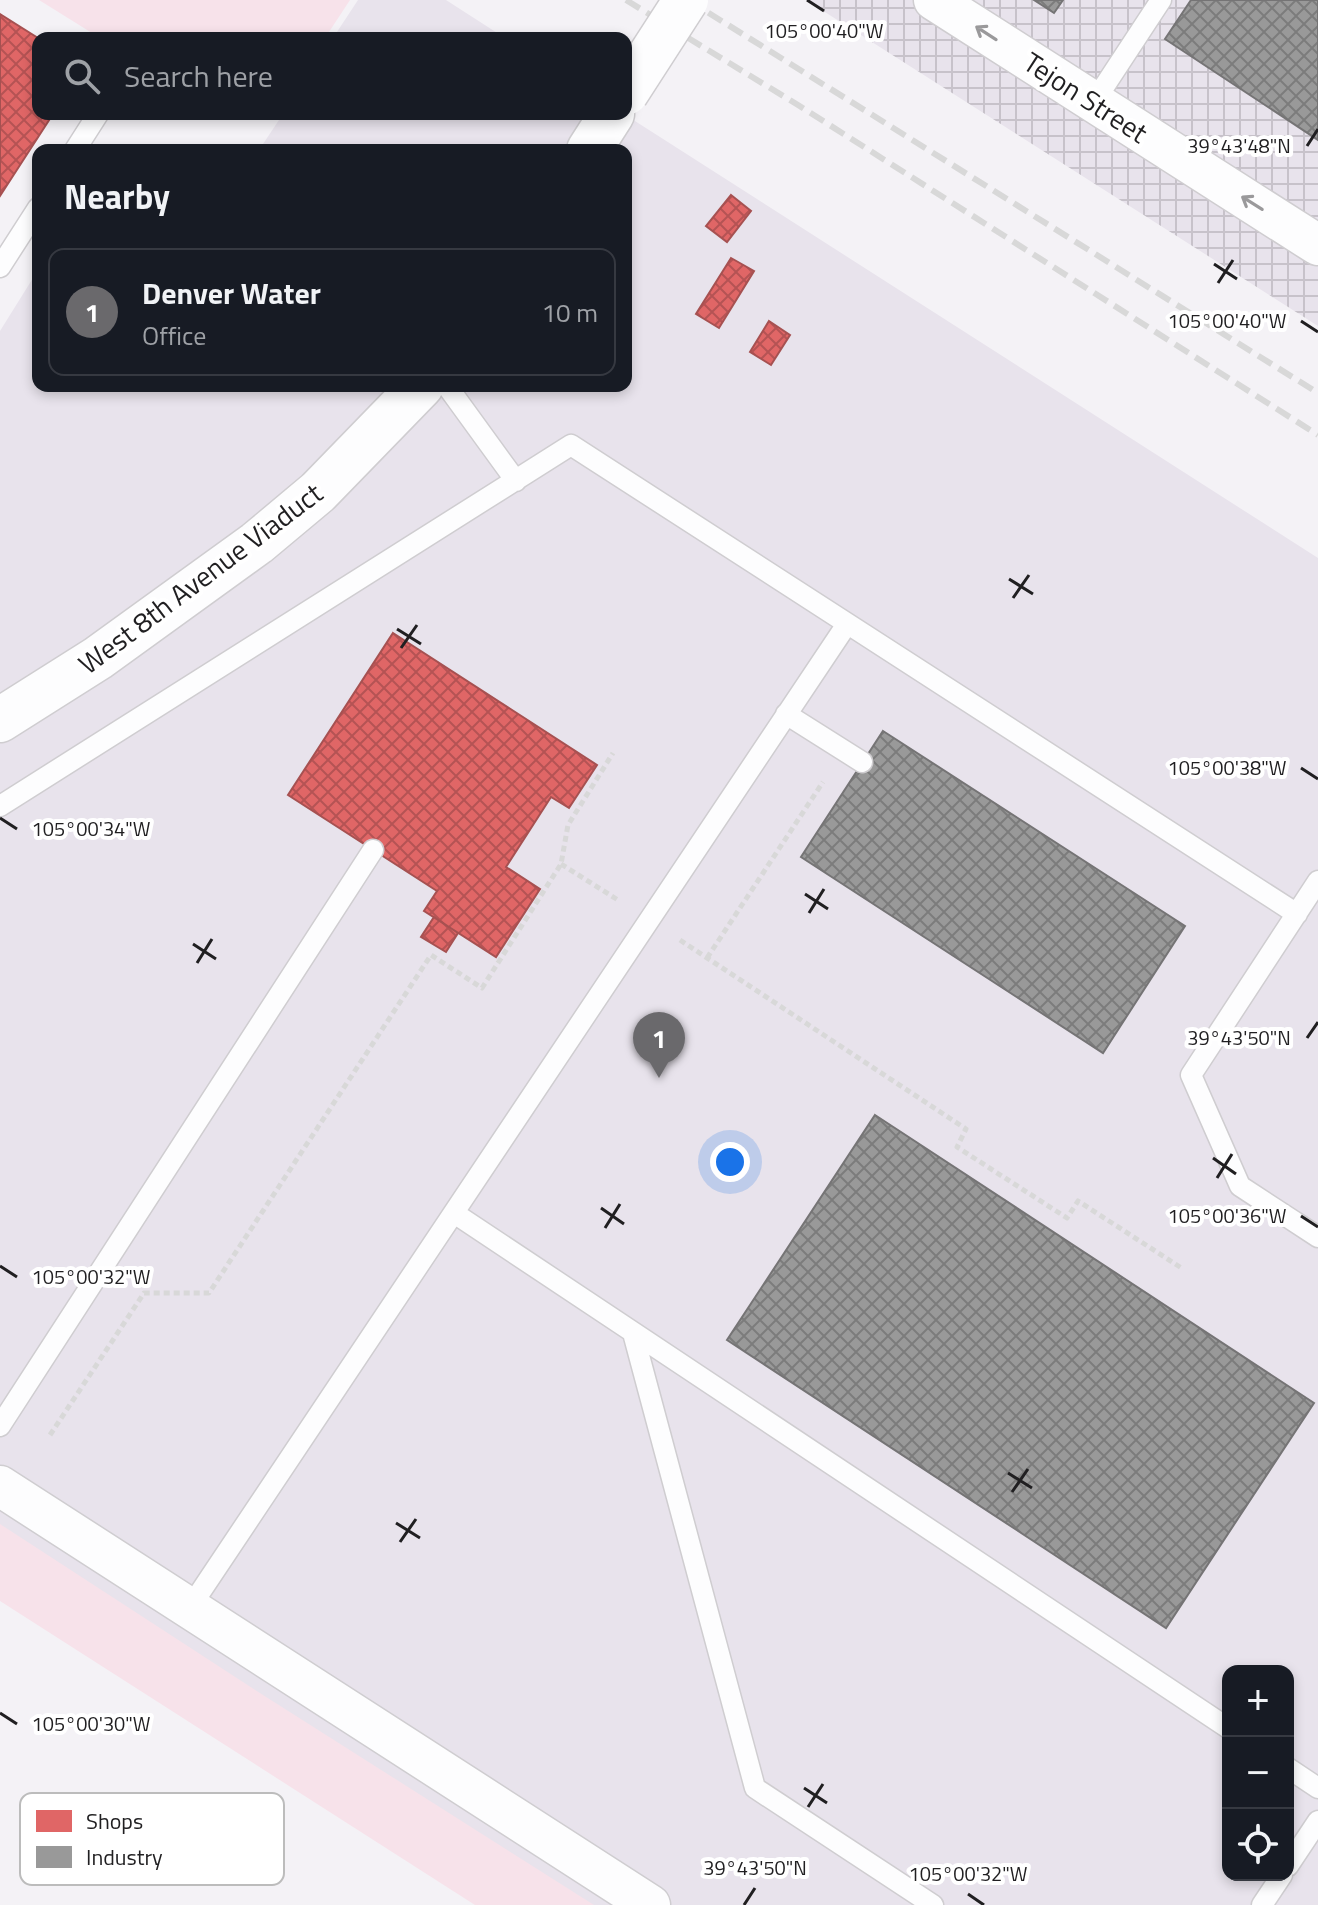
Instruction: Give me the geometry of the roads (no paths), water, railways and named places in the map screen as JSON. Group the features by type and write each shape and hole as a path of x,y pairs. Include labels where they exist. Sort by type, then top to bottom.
{"main road":[{"path":"632,84 686,0"},
{"path":"593,144 608,120"},
{"name":"West 8th Avenue Viaduct","path":"0,720 98,658 257,543 318,492 415,392"}],"street":[{"name":"Tejon Street","path":"934,0 1318,245"},
{"path":"0,1486 650,1905"}],"lane":[{"path":"1094,102 1161,0"},
{"path":"79,144 94,120"},
{"path":"0,267 32,217"},
{"path":"451,392 516,481"},
{"path":"0,806 571,445 1297,914"},
{"path":"189,1609 847,624"},
{"path":"786,714 862,762"},
{"path":"0,1426 373,850"},
{"path":"1318,881 1191,1075 1240,1186 1318,1237"},
{"path":"454,1213 1222,1724"},
{"path":"633,1333 755,1788 933,1905"},
{"path":"1294,1772 1318,1788"},
{"path":"1294,1857 1318,1821"},
{"path":"1262,1905 1278,1881"}],"railway":[{"path":"626,0 798,105 1318,435"},
{"path":"688,0 1318,393"}],"place":[{"name":"Denver Water","path":"659,1078"}]}
